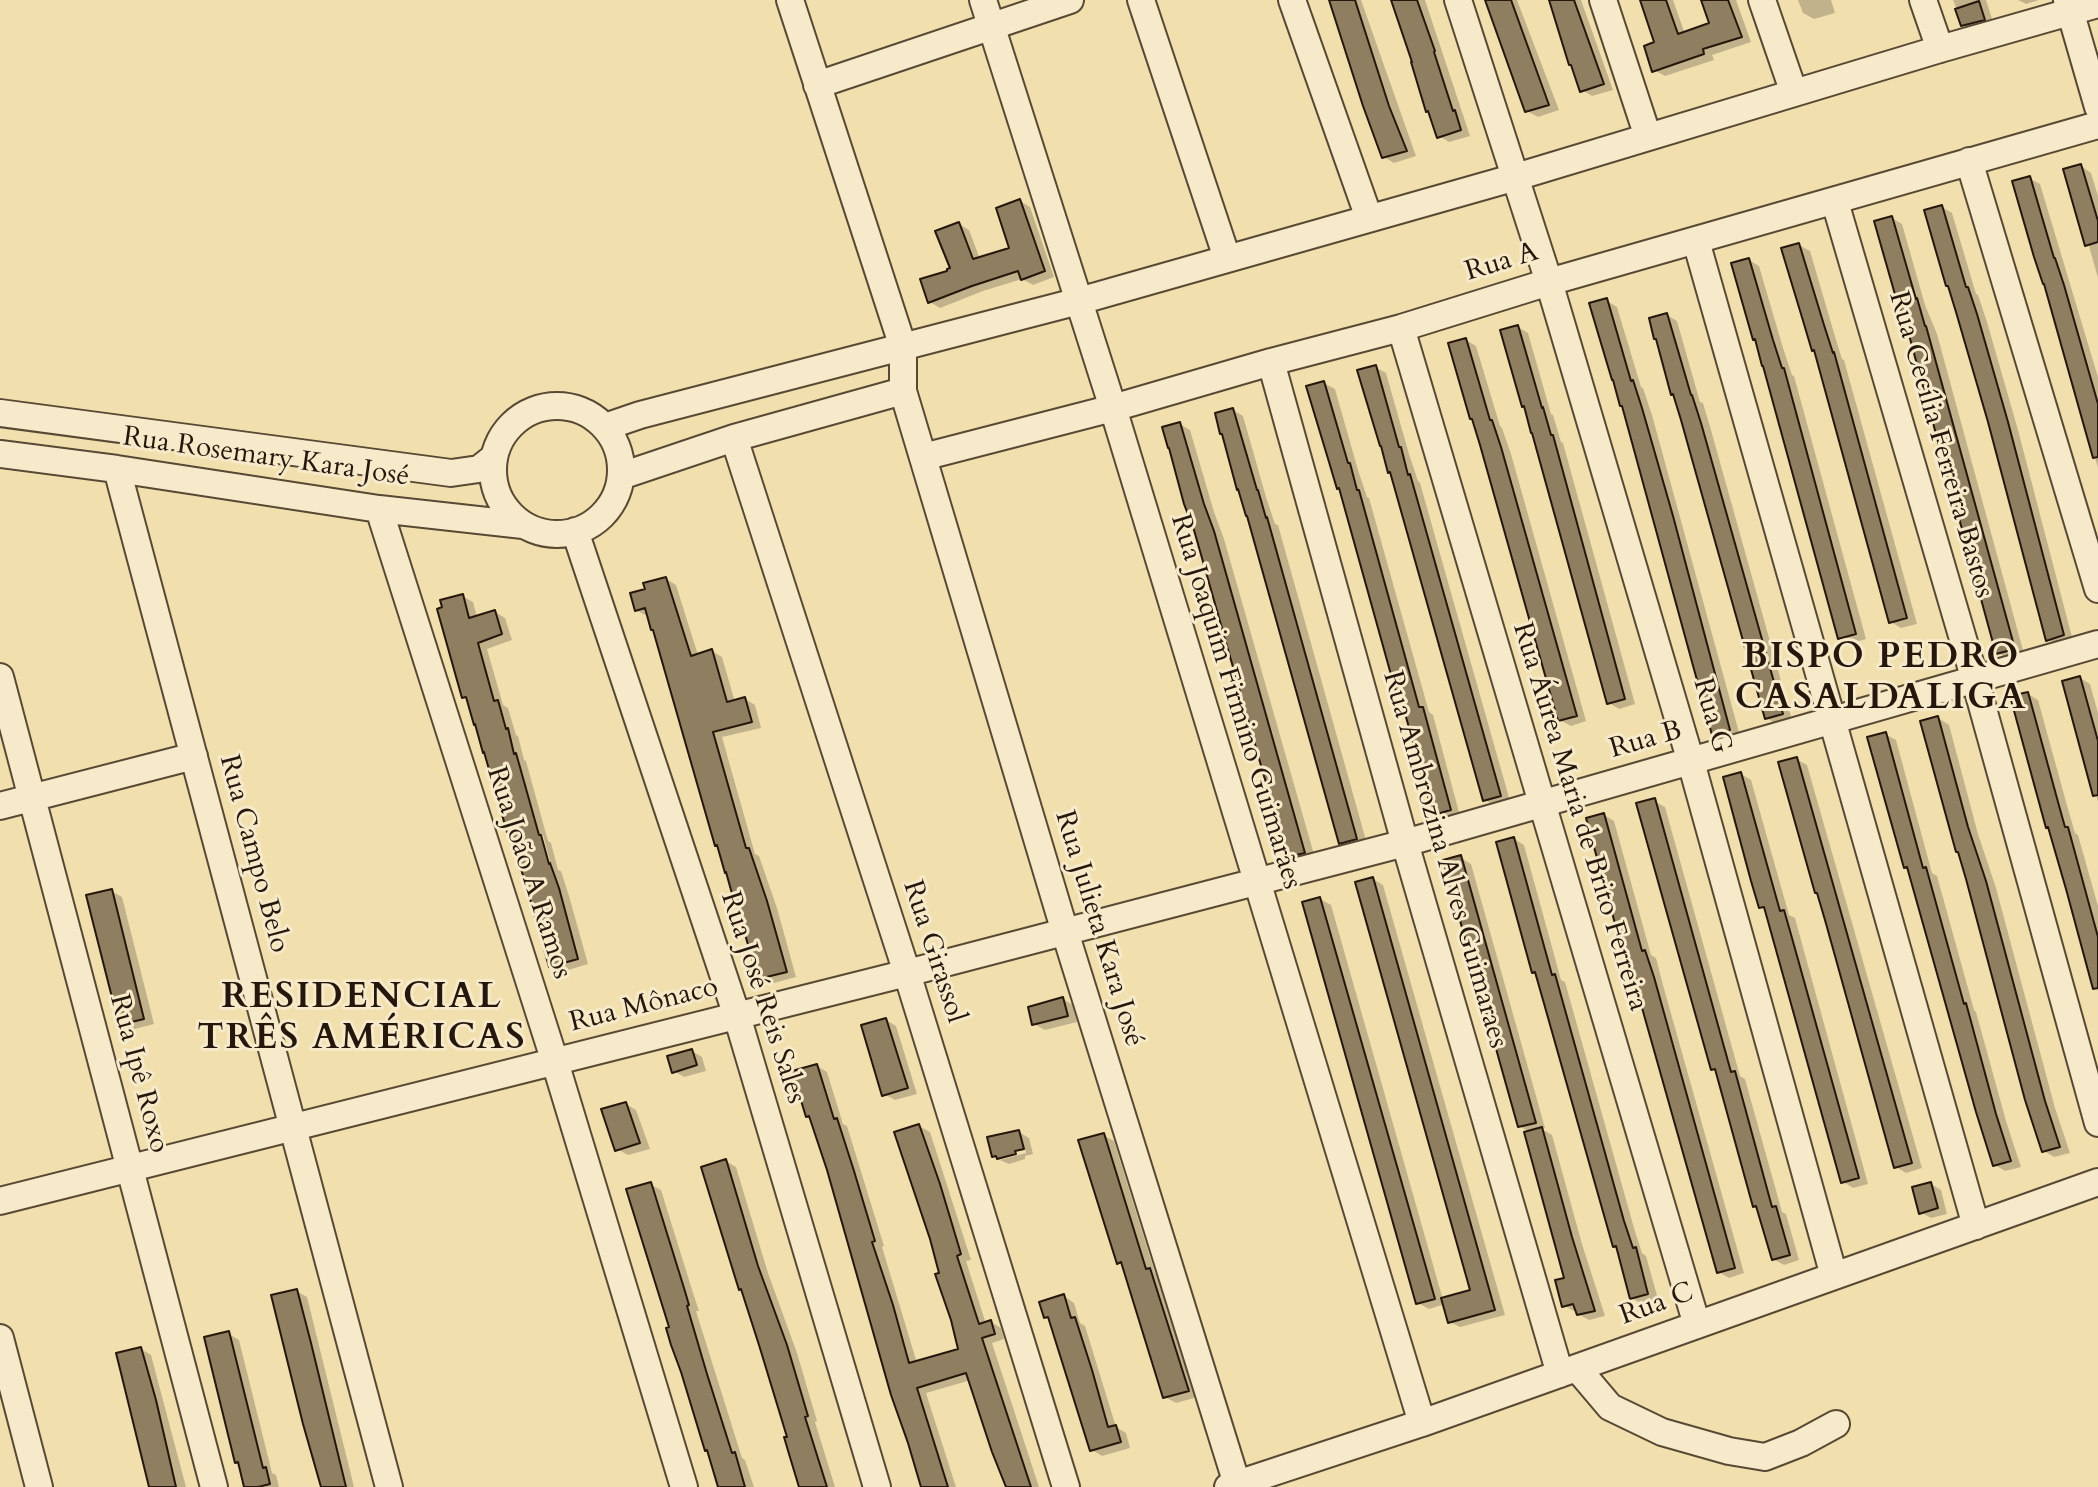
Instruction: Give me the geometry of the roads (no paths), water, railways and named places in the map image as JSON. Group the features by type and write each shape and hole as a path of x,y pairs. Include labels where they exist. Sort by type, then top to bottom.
{"street":[{"name":"Rua Julieta Kara José","path":"790,0 903,347 903,391 1233,1485"},
{"name":"Rua Joaquim Firmino Guimarães","path":"983,0 1113,408 1422,1423"},
{"path":"817,85 1070,0"},
{"path":"1141,0 1227,258"},
{"path":"1292,0 1369,218"},
{"name":"Rua G","path":"1458,0 1549,282 1691,762 1834,1276"},
{"path":"1603,0 1648,137"},
{"path":"1762,0 1794,93"},
{"path":"1923,0 1940,49"},
{"path":"605,427 640,415 1079,301 1516,177 1940,49 2069,6 2098,4"},
{"path":"2069,6 2098,107"},
{"name":"Rua A","path":"923,457 1401,328 1549,282 2098,125"},
{"path":"1969,161 2098,589"},
{"name":"Rua Cecília Ferreira Bastos","path":"1835,202 1975,680 2098,1123"},
{"path":"1696,241 1976,1226"},
{"name":"Rua Áurea Maria de Brito Ferreira","path":"1401,328 1697,1325"},
{"name":"Rua Ambrozina Alves Guimaraes","path":"1271,362 1405,843 1569,1371"},
{"path":"621,476 734,438 903,391"},
{"path":"523,525 508,512 497,495 492,476 493,458 509,426 523,415 557,405 575,408 591,416 605,427 618,450 621,476 611,504 601,516 575,531"},
{"name":"Rua Rosemary Kara José","path":"0,413 451,473 479,469 493,458"},
{"name":"Rua Girassol","path":"734,438 907,973 1066,1487"},
{"name":"Rua Rosemary Kara José","path":"0,454 379,509 523,525 540,532 557,534 575,531"},
{"name":"Rua Campo Belo","path":"117,469 389,1487"},
{"name":"Rua João A Ramos","path":"379,509 555,1062 684,1487"},
{"name":"Rua José Reis Sales","path":"575,531 737,1016 877,1487"},
{"name":"Rua B","path":"1256,882 1405,843 2098,644"},
{"name":"Rua Ipê Roxo","path":"0,677 214,1487"},
{"path":"0,806 194,756"},
{"name":"Rua Mônaco","path":"0,1201 1256,882"},
{"name":"Rua C","path":"1233,1485 1422,1423 2098,1182"},
{"path":"0,1338 39,1487"},
{"path":"1569,1371 1610,1407 1662,1432 1729,1451 1765,1457 1801,1443 1836,1424"}],"district":[{"name":"BISPO PEDRO CASALDALIGA","path":"1881,680"},
{"name":"RESIDENCIAL TRÊS AMÉRICAS","path":"362,1020"}]}
